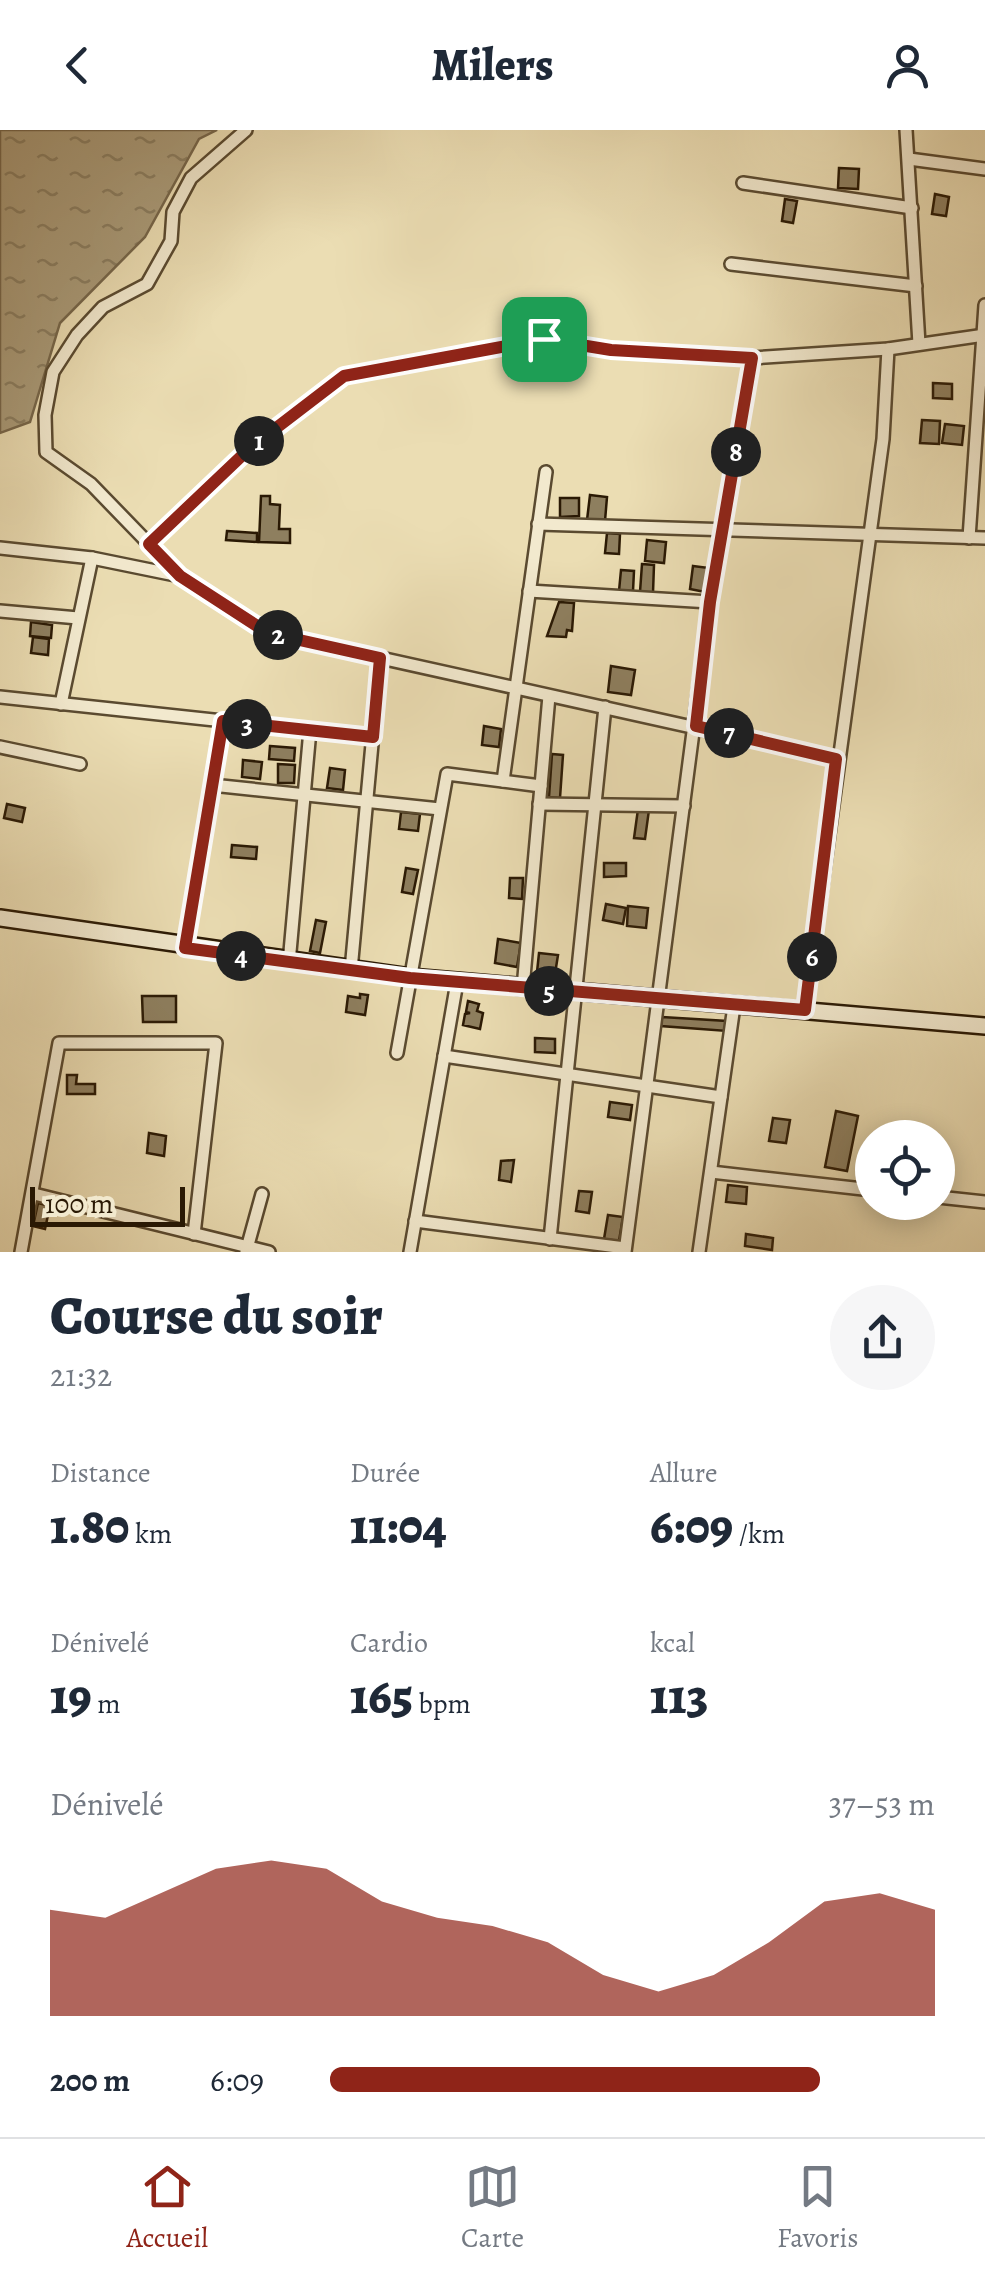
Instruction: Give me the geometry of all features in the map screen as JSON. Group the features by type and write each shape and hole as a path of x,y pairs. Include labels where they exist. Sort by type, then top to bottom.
{"main road":[{"path":"0,918 410,978 985,1026"}],"street":[{"path":"246,130 191,178 173,212 170,241 148,284 103,307 77,335 53,372 45,415 46,452 91,484 180,576 268,633 836,759"},
{"path":"906,130 919,344"},
{"path":"909,159 985,169"},
{"path":"743,183 912,208"},
{"path":"731,264 916,286"},
{"path":"969,538 985,304"},
{"path":"149,544 250,448 344,376 544,339 611,350 752,358 888,349 982,335"},
{"path":"805,1010 836,759 884,439 888,349"},
{"path":"416,1221 625,1250 710,602 752,358"},
{"path":"503,781 546,472"},
{"path":"538,524 985,538"},
{"path":"0,548 92,558 180,576"},
{"path":"60,704 92,558"},
{"path":"529,591 710,602"},
{"path":"0,611 78,618"},
{"path":"351,970 380,658"},
{"path":"523,988 549,696"},
{"path":"0,697 373,737"},
{"path":"550,1238 604,707"},
{"path":"185,948 223,721"},
{"path":"289,963 310,730"},
{"path":"0,748 80,764"},
{"path":"397,1052 447,774 541,786"},
{"path":"212,786 440,809"},
{"path":"539,804 684,806"},
{"path":"410,1252 458,982"},
{"path":"699,1252 734,1006"},
{"path":"21,1252 59,1043 216,1043 194,1234"},
{"path":"444,1056 721,1097"},
{"path":"710,1172 855,1188"},
{"path":"34,1194 269,1252"},
{"path":"246,1249 262,1194"},
{"path":"955,1199 985,1202"}],"water":[{"path":"0,130 217,130 199,139 145,237 60,323 30,422 0,433"}],"building":[{"path":"839,168 859,169 858,189 838,188"},
{"path":"935,194 949,197 946,216 932,214"},
{"path":"785,199 797,201 793,223 782,221"},
{"path":"933,383 952,384 952,399 933,398"},
{"path":"922,420 940,421 939,444 920,443"},
{"path":"945,424 964,426 962,445 942,443"},
{"path":"590,495 607,497 605,521 587,520"},
{"path":"261,496 270,496 270,504 280,505 279,529 290,529 290,543 259,542"},
{"path":"560,498 579,498 579,516 560,517"},
{"path":"227,531 257,533 257,542 226,540"},
{"path":"607,533 620,534 619,554 605,553"},
{"path":"647,540 666,542 664,563 645,561"},
{"path":"642,564 654,565 653,593 640,592"},
{"path":"693,566 709,568 705,592 690,589"},
{"path":"621,570 634,571 633,591 619,591"},
{"path":"559,602 574,603 572,631 567,630 566,637 547,636"},
{"path":"31,622 52,625 51,638 30,636"},
{"path":"33,637 49,639 48,655 31,653"},
{"path":"611,666 635,670 631,695 608,692"},
{"path":"484,726 501,729 499,747 482,745"},
{"path":"270,746 295,748 294,761 269,759"},
{"path":"552,754 563,755 560,798 549,797"},
{"path":"243,760 262,762 260,779 242,777"},
{"path":"278,764 295,765 294,783 278,783"},
{"path":"330,768 345,770 343,790 327,788"},
{"path":"7,804 25,808 22,822 4,818"},
{"path":"638,809 649,810 645,839 634,838"},
{"path":"401,812 420,814 418,831 399,829"},
{"path":"232,845 257,847 256,859 231,857"},
{"path":"604,863 626,863 626,876 604,877"},
{"path":"406,868 418,870 413,894 402,892"},
{"path":"510,878 523,878 522,899 509,898"},
{"path":"606,904 626,908 623,924 603,920"},
{"path":"628,906 648,908 646,928 627,926"},
{"path":"316,920 326,922 320,953 310,951"},
{"path":"498,939 521,943 517,967 495,963"},
{"path":"539,953 558,955 555,974 537,972"},
{"path":"360,994 368,995 365,1015 346,1012 348,996 360,998"},
{"path":"142,996 176,996 176,1022 143,1022"},
{"path":"468,1001 479,1004 477,1011 483,1013 480,1029 463,1025 465,1014 470,1013 466,1012"},
{"path":"662,1017 727,1021 727,1031 661,1026"},
{"path":"535,1038 555,1039 555,1053 535,1052"},
{"path":"67,1075 77,1075 76,1084 95,1084 95,1094 67,1094"},
{"path":"610,1102 632,1105 630,1120 608,1117"},
{"path":"836,1111 858,1116 847,1171 825,1167"},
{"path":"773,1118 790,1120 786,1143 769,1141"},
{"path":"149,1133 166,1136 164,1156 147,1153"},
{"path":"514,1160 511,1182 499,1180 501,1161"},
{"path":"728,1185 747,1187 746,1204 726,1202"},
{"path":"579,1191 592,1192 589,1213 576,1211"},
{"path":"38,1203 50,1206 45,1229 33,1226"},
{"path":"608,1215 623,1217 619,1241 604,1239"},
{"path":"746,1234 773,1238 772,1250 745,1246"}],"route":[{"path":"544,339 611,350 752,358 710,602 696,726 836,759 805,1010 410,978 185,948 223,721 373,737 380,658 268,633 180,576 149,544 250,448 344,376 544,339"}]}
